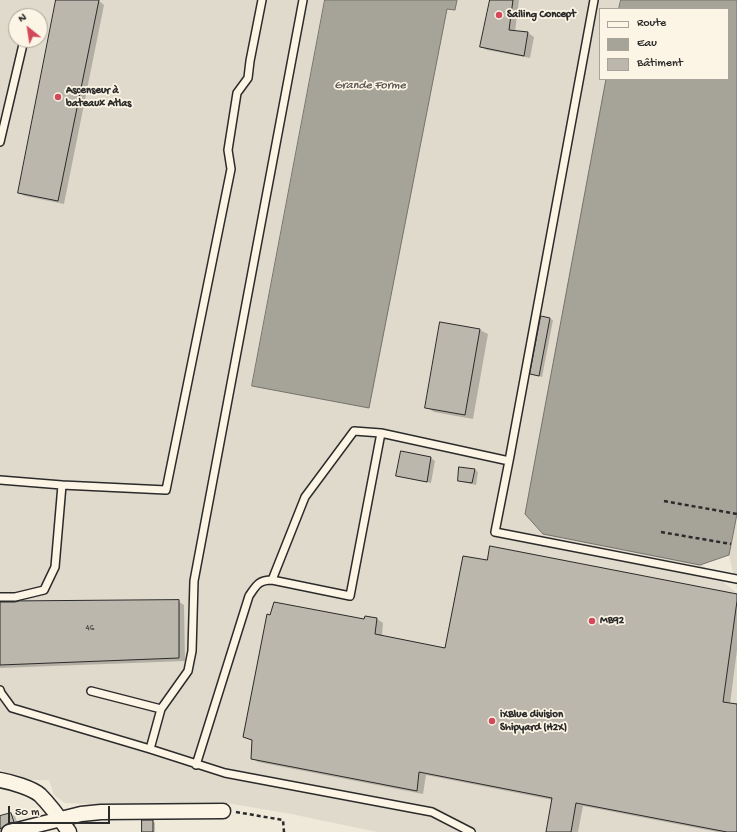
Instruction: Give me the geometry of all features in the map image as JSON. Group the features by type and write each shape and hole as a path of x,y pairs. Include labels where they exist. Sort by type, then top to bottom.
{"street":[{"path":"0,780 12,782 39,794 60,818 69,832"},
{"path":"9,832 60,818 81,814 102,812 223,811"}],"lane":[{"path":"0,480 62,485 166,490 231,169 228,150 237,93 248,78 262,0"},
{"path":"150,749 161,709 188,671 192,652 194,581 303,0"},
{"path":"594,0 509,462 494,532 737,579"},
{"path":"0,142 22,48"},
{"path":"272,580 305,497 354,431 381,433 509,462"},
{"path":"196,765 249,596 257,584 264,580 272,580 350,596 381,433"},
{"path":"0,597 15,597 44,590 55,567 62,485"},
{"path":"0,690 12,708 150,749 196,765 225,773 432,812 471,832"},
{"path":"91,691 161,709"}],"path":[{"path":"664,501 737,514"},
{"path":"660,532 732,544"},
{"path":"223,811 283,820 284,832"}],"shaded area":[{"path":"0,0 634,0 633,8 599,8 599,80 622,80 661,532 737,593 737,832 377,832 291,814 221,802 115,805 65,803 54,795 49,780 32,780 4,772 0,769"},
{"path":"737,514 737,590 729,555"}],"water":[{"name":"Grande Forme","path":"325,0 457,0 455,10 447,9 369,408 252,386"},
{"path":"621,0 737,0 737,514 729,555 700,565 543,534 525,514 606,80 729,80 729,8 619,8"}],"building":[{"name":"Ascenseur à bateaux Atlas","path":"56,0 99,0 58,201 18,193 47,48 48,48 48,41"},
{"name":"Sailing Concept","path":"490,0 513,0 509,30 528,32 524,56 480,47"},
{"path":"541,316 550,318 539,376 530,374"},
{"path":"440,322 480,329 465,415 425,408"},
{"path":"401,451 431,457 427,482 396,476"},
{"path":"459,467 475,469 472,483 458,481"},
{"name":"iXBlue division Shipyard (H2X)","path":"490,546 737,594 723,702 737,704 737,832 727,832 576,803 571,832 546,832 552,798 419,772 417,791 251,759 252,740 243,737 267,614 270,615 274,602 364,619 365,616 377,618 375,634 445,648 463,556 487,560"},
{"path":"179,600 179,658 0,665 0,602"},
{"path":"11,813 14,822 7,824 0,829 0,816"},
{"path":"142,820 153,820 153,832 142,832"}],"place":[{"name":"Sailing Concept","path":"499,15"},
{"name":"Ascenseur à bateaux Atlas","path":"58,97"},
{"name":"MB92","path":"592,621"},
{"name":"iXBlue division Shipyard (H2X)","path":"492,721"}]}
